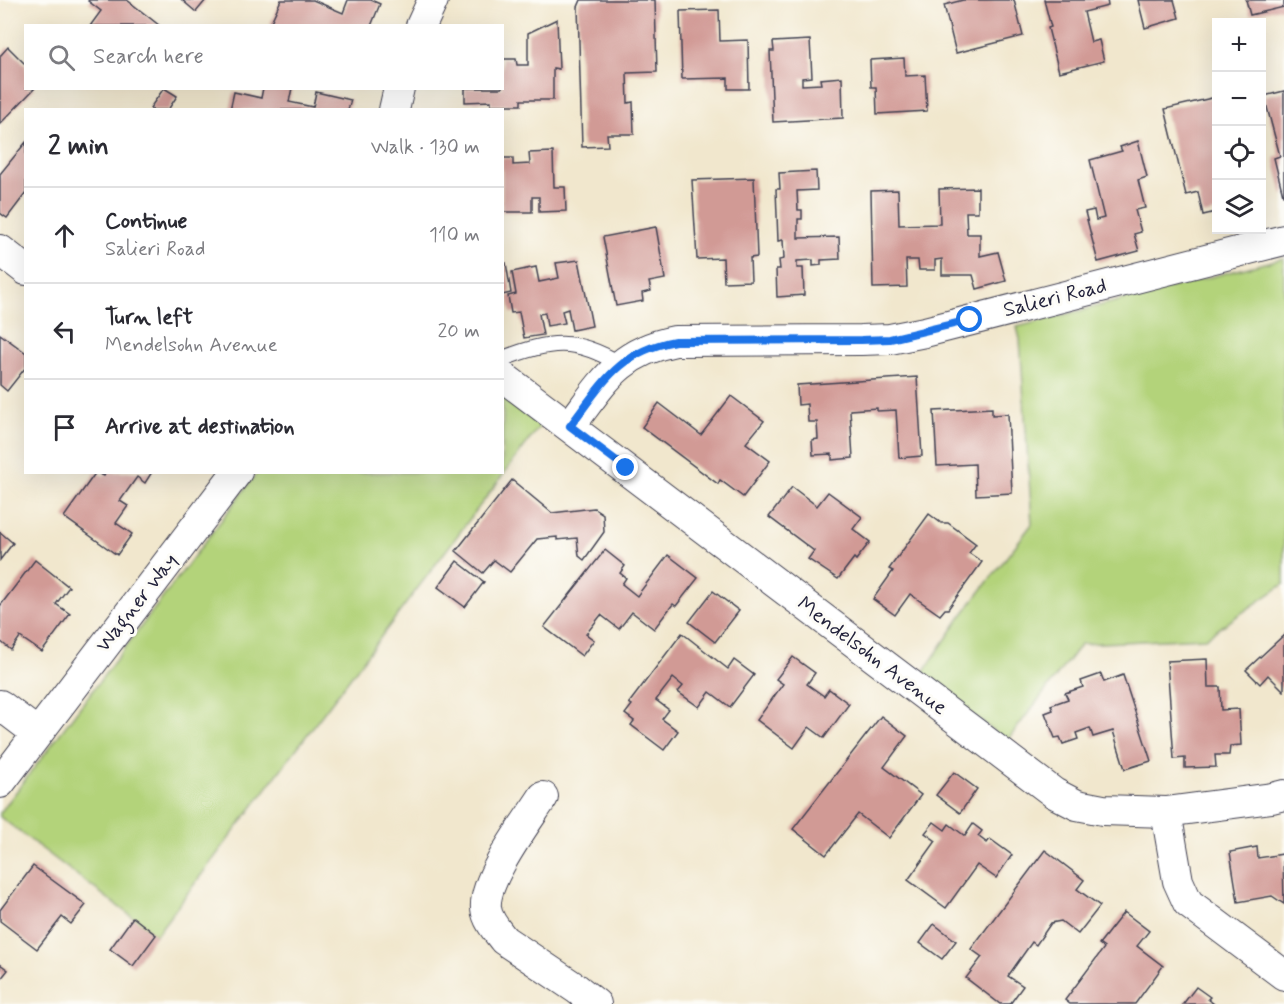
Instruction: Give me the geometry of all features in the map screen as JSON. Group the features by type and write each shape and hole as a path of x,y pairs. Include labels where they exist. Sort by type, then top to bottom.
{"street":[{"path":"422,24 434,0"},
{"path":"394,108 399,90"},
{"name":"Salieri Road","path":"570,426 620,364 632,355 654,345 675,341 861,340 908,335 1284,240"},
{"path":"0,250 24,268"},
{"name":"Mendelsohn Avenue","path":"504,377 1054,793 1077,805 1103,810 1166,812 1284,795"},
{"name":"Wagner Way","path":"0,783 235,474"},
{"path":"0,705 37,733"},
{"path":"543,797 490,884 486,908 495,928 504,940 561,977 596,1004"},
{"path":"1166,812 1178,881 1188,903 1284,975"}],"lane":[{"path":"504,358 542,347 575,344 600,352 620,364"}],"green space":[{"path":"1284,258 1284,584 1205,638 1081,644 1007,741 921,676 960,618 1032,524 1020,339 1017,327"},
{"path":"504,398 540,426 504,474"},
{"path":"256,474 504,474 156,935 0,817 0,813"}],"building":[{"path":"127,0 157,24 91,24 101,11 88,1"},
{"path":"182,0 206,0 196,12"},
{"path":"281,0 313,0 343,13 348,0 371,0 380,4 372,24 270,24"},
{"path":"581,0 655,0 657,72 627,73 628,103 633,102 634,134 607,134 608,146 582,147 578,7"},
{"path":"963,0 1014,0 1023,36 956,53 944,5"},
{"path":"1044,0 1107,0 1108,6 1084,12 1091,42 1099,40 1104,61 1059,72"},
{"path":"1138,0 1174,0 1179,18 1145,28"},
{"path":"1246,0 1284,0 1284,7 1250,15"},
{"path":"719,10 720,41 748,40 749,89 728,89 728,78 682,79 680,11"},
{"path":"557,19 559,69 553,68 553,100 521,100 521,105 491,105 491,101 465,102 465,90 504,90 504,59 516,59 517,65 528,65 528,33"},
{"path":"810,40 812,77 802,78 802,85 821,84 820,79 842,77 843,118 773,122 770,51 774,51 773,42"},
{"path":"8,47 24,63 24,90 33,90 0,124 0,56"},
{"path":"904,58 905,76 925,75 927,111 877,114 876,87 871,87 870,60"},
{"path":"163,90 177,96 169,108 150,108"},
{"path":"263,90 292,90 289,102 313,107 316,92 351,100 349,108 230,108 234,92 261,98"},
{"path":"1284,91 1284,195 1274,158 1280,156 1266,104 1266,96"},
{"path":"1212,98 1212,213 1203,215 1198,192 1186,195 1165,109"},
{"path":"1138,141 1147,177 1138,180 1145,208 1135,210 1141,232 1134,234 1139,251 1098,262 1085,212 1094,210 1096,220 1104,218 1090,160 1122,151 1120,147"},
{"path":"24,144 24,196 7,218 0,213 0,174"},
{"path":"553,152 554,187 565,187 566,211 539,212 539,197 532,197 532,212 504,212 504,158 513,158 513,165 530,164 529,153"},
{"path":"816,171 817,190 797,191 798,210 802,210 802,219 798,219 798,238 839,237 840,259 821,260 821,265 813,266 813,260 797,261 797,268 803,268 804,295 777,297 776,269 780,269 779,260 784,259 783,240 778,241 776,189 780,189 779,173"},
{"path":"754,178 757,257 750,258 751,281 724,282 723,258 697,259 692,180"},
{"path":"978,188 978,212 966,212 967,234 980,234 980,256 998,252 1006,281 977,289 973,275 942,275 942,259 935,260 935,270 919,270 918,260 906,260 907,287 873,288 871,191 898,190 899,225 940,224 939,189"},
{"path":"656,227 665,279 649,282 651,291 642,293 643,301 616,306 603,237"},
{"path":"579,260 592,326 572,330 568,309 562,311 565,323 547,326 545,313 539,314 543,335 524,338 519,312 511,313 508,296 516,294 512,272 536,267 539,282 559,278 556,263"},
{"path":"506,263 511,293 504,295 504,264"},
{"path":"0,334 24,352 24,370 7,391 0,385"},
{"path":"917,377 922,456 899,458 896,410 877,411 877,408 850,410 853,458 832,460 832,454 813,455 812,440 818,439 817,422 808,422 807,404 798,405 797,385"},
{"path":"731,396 764,421 746,443 770,461 743,497 720,480 718,484 642,427 659,403 701,435"},
{"path":"992,408 992,415 1008,414 1012,493 976,495 975,464 937,466 934,411"},
{"path":"95,474 104,476 105,474 151,474 145,483 137,477 120,501 128,506 116,523 132,534 117,555 64,517"},
{"path":"512,480 552,513 594,508 603,514 604,532 584,560 579,556 577,538 537,539 510,572 494,560 483,573 456,551"},
{"path":"792,487 817,506 828,492 862,517 853,529 870,542 838,579 808,559 814,551 769,517"},
{"path":"929,514 941,523 948,523 976,544 969,553 982,562 948,609 940,615 910,594 895,615 873,599 893,571 889,569"},
{"path":"0,532 13,543 0,560"},
{"path":"605,550 625,566 620,573 626,578 622,584 637,596 668,555 698,578 676,606 673,604 654,629 632,612 619,629 601,615 586,634 594,640 582,656 544,627"},
{"path":"35,560 69,587 56,604 70,614 42,652 20,637 11,650 0,641 0,606"},
{"path":"457,561 484,582 465,607 438,587"},
{"path":"713,591 739,611 715,642 689,622"},
{"path":"682,633 728,669 734,660 754,675 730,707 710,692 699,707 678,692 683,686 673,678 656,700 669,710 662,719 678,731 664,750 631,725 634,721 625,714 632,705 629,703"},
{"path":"1284,635 1284,691 1268,675 1260,684 1246,670"},
{"path":"793,657 815,673 807,684 824,696 829,689 849,704 824,738 809,727 794,748 757,720 783,684 776,679"},
{"path":"1207,659 1208,687 1220,687 1221,710 1239,709 1241,745 1230,746 1229,755 1215,755 1216,767 1185,768 1185,758 1174,759 1167,661"},
{"path":"1101,674 1104,682 1123,675 1151,761 1125,769 1113,731 1093,737 1090,728 1076,733 1078,739 1063,744 1060,737 1055,738 1045,713 1053,710 1051,705 1068,699 1065,693 1083,687 1081,681"},
{"path":"881,716 907,736 884,767 921,795 889,838 858,814 826,855 793,829"},
{"path":"954,772 977,789 960,813 936,795"},
{"path":"934,822 945,830 949,824 965,836 973,824 982,831 978,836 987,843 990,839 1012,855 996,878 977,865 946,908 908,880 936,841 925,833"},
{"path":"1257,847 1258,858 1283,854 1284,904 1272,896 1238,902 1230,852"},
{"path":"1045,850 1084,880 1077,889 1100,906 1078,934 1061,921 1051,923 1036,945 1032,942 1008,976 1023,986 1010,1004 1000,1004 966,978 982,957 971,949"},
{"path":"33,866 86,905 71,924 62,917 37,949 0,921 0,910"},
{"path":"1124,912 1149,931 1137,946 1163,966 1135,1004 1070,1004 1065,1000 1104,948 1099,944"},
{"path":"133,917 156,935 133,966 110,949"},
{"path":"934,924 956,941 942,959 920,943"},
{"path":"0,964 8,970 0,980"},
{"path":"1196,987 1210,997 1208,999 1214,1004 1183,1004"}],"route":[{"path":"626,468 570,426 620,364 632,355 654,345 675,341 890,339 970,320"}]}
